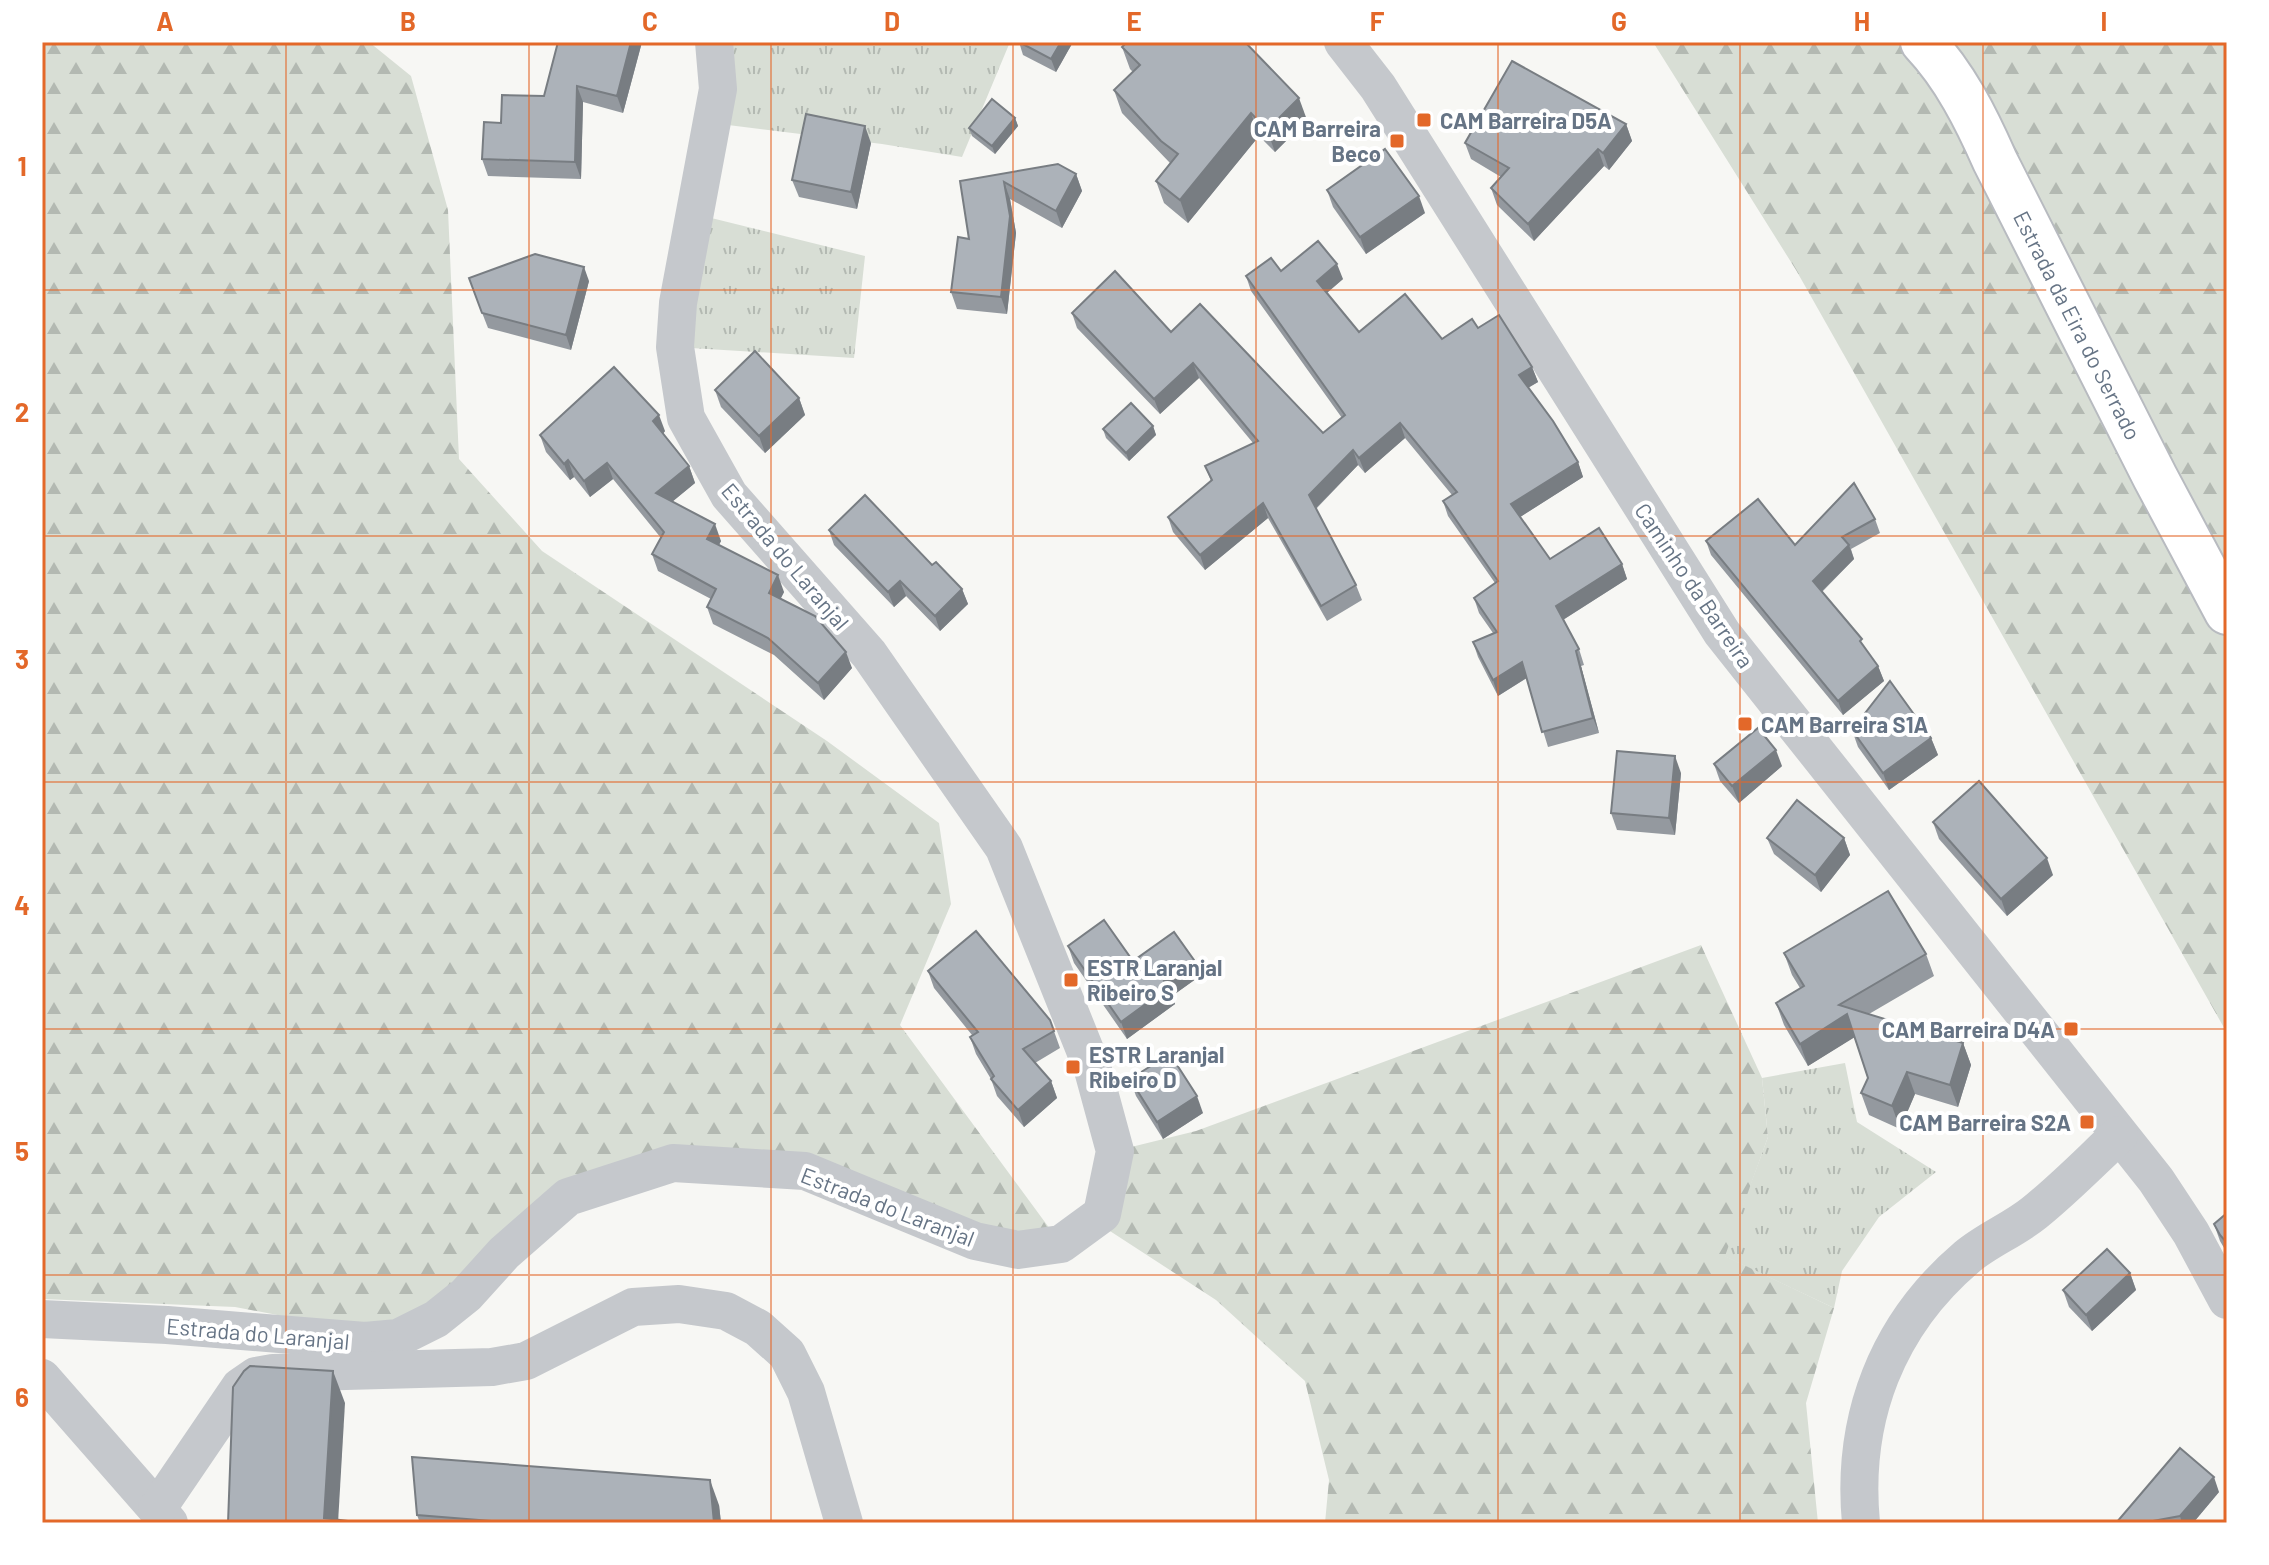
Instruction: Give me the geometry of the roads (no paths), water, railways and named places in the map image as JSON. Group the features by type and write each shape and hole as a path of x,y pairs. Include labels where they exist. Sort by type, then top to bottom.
{"main road":[{"name":"Estrada da Eira do Serrado","path":"1923,42 1956,85 1977,121 2155,477 2227,612"}],"street":[{"name":"Estrada do Laranjal","path":"42,1319 167,1325 365,1341 398,1338 436,1319 466,1295 504,1253 568,1197 673,1163 805,1171 975,1241 1018,1250 1061,1244 1102,1214 1115,1151 1093,1070 1004,848 869,654 729,495 686,418 675,347 678,303 718,89 714,42"},
{"name":"Caminho da Barreira","path":"1343,42 1378,87 1722,633 2156,1180 2182,1219 2227,1300"},
{"path":"1861,1523 1859,1498 1866,1423 1873,1392 1891,1348 1931,1292 1969,1255 2032,1215 2119,1135"},
{"path":"42,1378 163,1516 240,1387 256,1376 492,1367 526,1361 633,1307 679,1304 726,1311 758,1328 787,1354 806,1392 844,1523"}],"place":[{"name":"CAM Barreira D5A","path":"1424,120"},
{"name":"CAM Barreira Beco","path":"1397,141"},
{"name":"CAM Barreira S1A","path":"1745,724"},
{"name":"ESTR Laranjal Ribeiro S","path":"1071,980"},
{"name":"CAM Barreira D4A","path":"2071,1029"},
{"name":"ESTR Laranjal Ribeiro D","path":"1073,1067"},
{"name":"CAM Barreira S2A","path":"2087,1122"}]}
